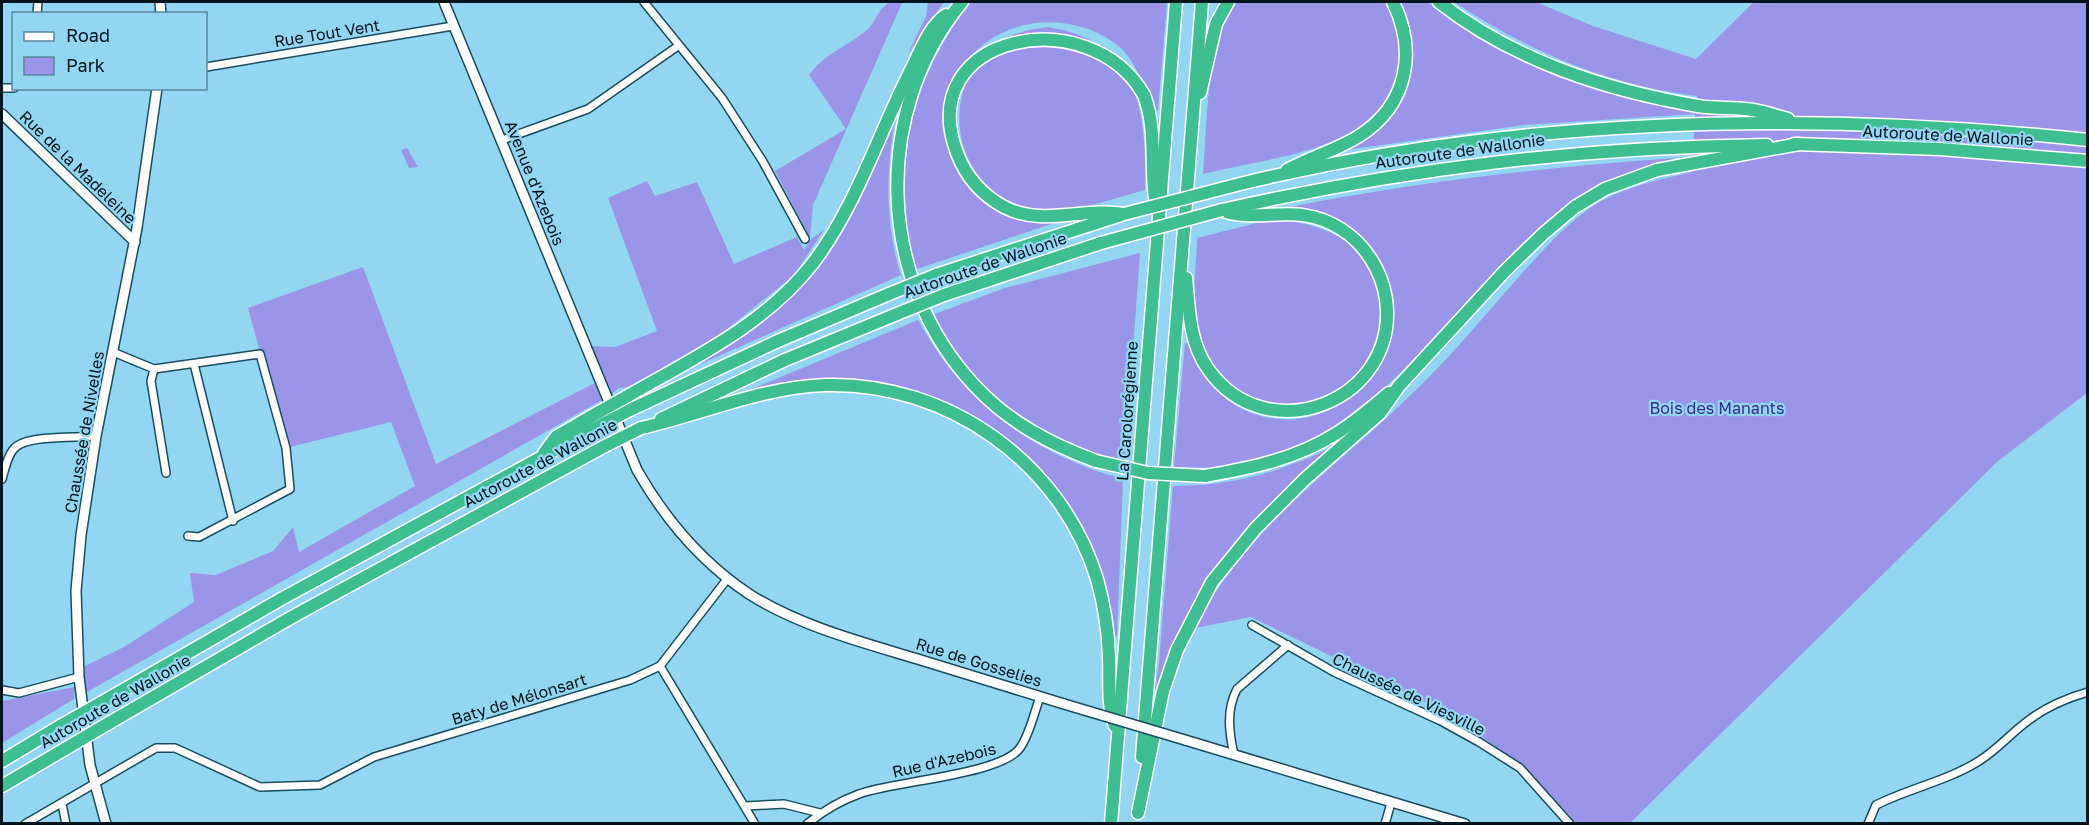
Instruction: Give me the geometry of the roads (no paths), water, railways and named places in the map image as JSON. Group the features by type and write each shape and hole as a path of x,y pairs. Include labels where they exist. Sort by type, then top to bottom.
{"highway":[{"name":"La Carolorégienne","path":"1111,824 1176,2"},
{"path":"1137,818 1202,2"},
{"path":"1192,117 1216,24 1228,2"},
{"path":"1276,176 1359,136 1389,109 1405,76 1408,51 1405,32 1393,2"},
{"path":"1439,2 1484,32 1576,76 1639,95 1702,107 1754,110 1804,124"},
{"path":"594,422 626,397 721,343 759,317 790,289 814,262 843,215 924,44 941,18 959,5"},
{"path":"959,5 932,49 919,78 900,142 898,211 912,284 936,333 975,386 1033,433 1096,461 1148,473 1205,476 1261,466 1301,453 1338,433 1399,386"},
{"path":"993,38 981,47 961,72 951,105 952,142 960,163 973,183 986,196 1005,207 1027,215 1103,215"},
{"path":"1118,52 1135,76 1150,114 1153,182 1159,223"},
{"name":"Autoroute de Wallonie","path":"2,761 283,598 542,456 556,437 632,409 778,341 889,294 1103,215 1124,214 1276,176 1460,143 1549,133 1649,127 1804,124 1942,128 2088,140"},
{"path":"1137,818 1163,691 1178,650 1212,582 1256,528 1305,479 1380,413 1399,386 1505,271 1575,207 1605,189 1657,170 1799,144"},
{"name":"Autoroute de Wallonie","path":"2,786 323,600 641,428 785,360 944,295 1101,243 1222,210 1242,211 1366,180 1507,160 1639,148 1799,144 1940,149 2088,161"},
{"path":"1183,243 1190,323 1208,369 1231,392 1259,406 1293,411 1324,405 1354,387 1377,359 1386,333 1387,319 1381,277 1366,252 1355,240 1341,229 1320,219 1298,213 1242,211"},
{"path":"641,428 688,417 764,393 825,386 889,391 948,409 975,424 1000,441 1043,481 1059,502 1083,545 1096,579 1106,623 1110,714 1118,733"}],"street":[{"name":"Avenue d'Azebois","path":"444,2 597,377"},
{"path":"644,2 728,107 762,160 806,239"},
{"name":"Rue Tout Vent","path":"207,67 453,26"},
{"path":"502,140 588,109 678,46"},
{"name":"Chaussée de Nivelles","path":"106,824 90,765 79,677 76,591 81,535 96,436 135,242 157,90"},
{"name":"Rue de la Madeleine","path":"2,114 135,242"},
{"path":"113,352 154,369 260,354 286,448 290,489 199,537 188,536"},
{"path":"194,364 232,521"},
{"path":"154,369 151,381 166,473"},
{"name":"Rue de Gosselies","path":"597,377 637,470 656,503 675,529 728,578 750,594 784,612 858,641 1465,824"},
{"path":"2,479 4,468 12,451 25,442 96,436"},
{"name":"Baty de Mélonsart","path":"96,783 156,748 166,746 261,787 281,788 327,783 374,757 630,680 660,666 728,578"},
{"name":"Chaussée de Viesville","path":"1252,625 1334,672 1441,721 1479,742 1520,768 1570,824"},
{"path":"1234,755 1230,733 1233,697 1237,689 1288,645"},
{"path":"660,666 755,824"},
{"path":"2,690 19,693 79,677"},
{"path":"1868,823 1876,805 1949,776 1977,762 1995,750 2029,720 2055,704 2088,692"},
{"name":"Rue d'Azebois","path":"807,824 820,813 860,794 1009,759 1020,748 1040,697"},
{"path":"25,824 96,783"},
{"path":"1385,824 1391,802"},
{"path":"62,804 66,824"},
{"path":"745,806 784,804 820,813"}],"park label":[{"name":"Bois des Manants","path":"1717,408"}]}
